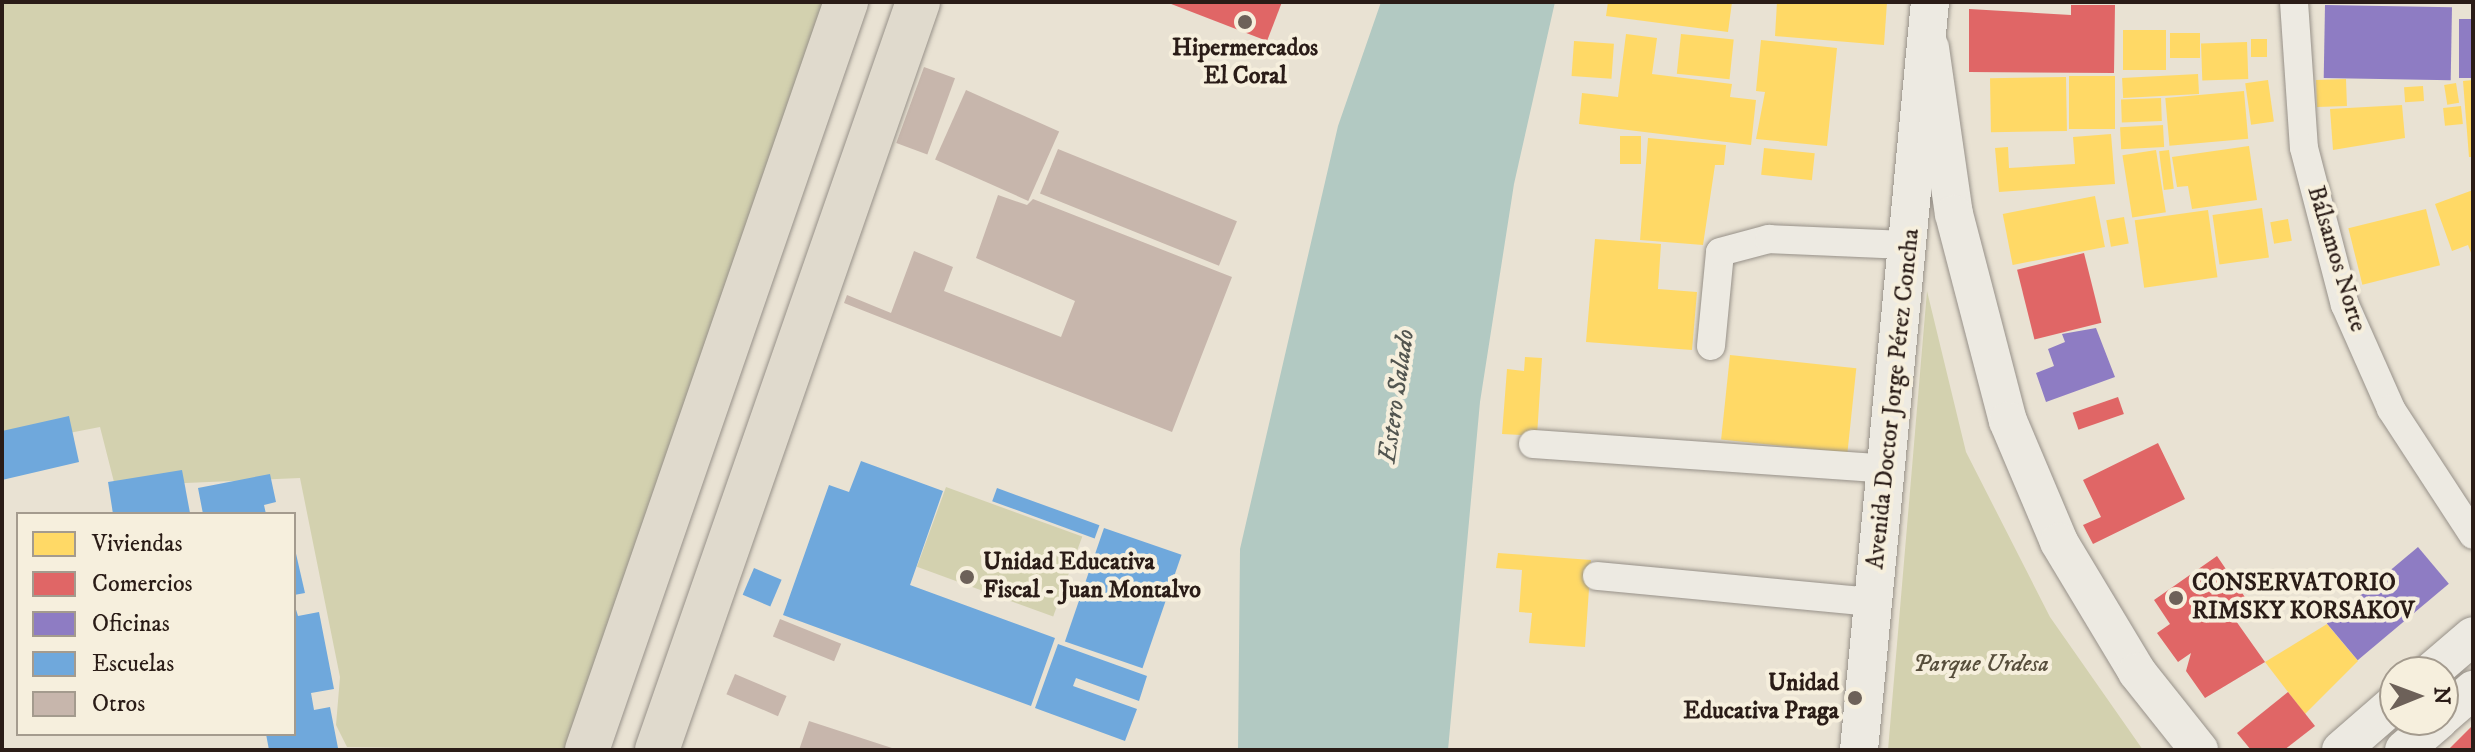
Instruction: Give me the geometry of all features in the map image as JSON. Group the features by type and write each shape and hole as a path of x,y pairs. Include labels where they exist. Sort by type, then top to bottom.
{"main road":[{"path":"587,750 846,2"},
{"path":"657,750 918,2"}],"street":[{"name":"Avenida Doctor Jorge Pérez Concha","path":"1859,750 1930,48 1930,2"},
{"name":"Bálsamos Norte","path":"2294,2 2304,148 2345,305 2391,409 2473,535"},
{"name":"Avenida Doctor Jorge Pérez Concha","path":"1930,48 1972,295 2008,421 2059,542 2137,672 2199,750"},
{"path":"1711,346 1720,252 1769,239 1909,245"},
{"path":"1901,330 1921,269 1955,268 1972,295"},
{"path":"1533,444 1887,469"},
{"path":"1597,576 1874,602"},
{"path":"2450,656 2473,636"},
{"path":"2341,750 2379,717"},
{"path":"2404,750 2420,736"}],"green space":[{"path":"2,2 833,2 571,750 347,747 336,725 340,677 300,478 115,486 100,427 2,446"},
{"name":"Parque Urdesa","path":"1927,291 1966,452 2050,617 2143,750 1888,750"},
{"path":"946,487 1082,537 1053,616 917,567"}],"water":[{"name":"Estero Salado","path":"1381,2 1555,2 1514,184 1480,402 1448,750 1238,750 1240,549 1338,126"}],"building: Viviendas":[{"path":"1608,2 1732,2 1728,32 1606,16"},
{"path":"1777,2 1887,2 1884,45 1775,36"},
{"path":"2123,30 2166,30 2166,70 2123,70"},
{"path":"2170,33 2200,33 2200,58 2170,58"},
{"path":"1626,34 1657,38 1652,74 1732,84 1730,97 1756,100 1751,145 1579,124 1582,93 1618,97"},
{"path":"1681,34 1734,40 1730,79 1677,74"},
{"path":"2251,39 2267,39 2267,57 2251,57"},
{"path":"1761,40 1837,48 1827,146 1756,139 1765,92 1756,91"},
{"path":"1574,41 1614,44 1611,79 1572,76"},
{"path":"2247,42 2248,79 2202,81 2201,44"},
{"path":"2198,74 2199,94 2123,98 2122,78"},
{"path":"2069,76 2115,76 2115,129 2069,129"},
{"path":"2066,77 2067,131 1991,132 1990,78"},
{"path":"2346,79 2347,106 2317,107 2316,80"},
{"path":"2268,80 2274,122 2251,125 2245,83"},
{"path":"2473,80 2473,157 2469,157 2463,81"},
{"path":"2456,83 2459,103 2447,105 2444,85"},
{"path":"2423,86 2424,101 2405,102 2404,87"},
{"path":"2244,91 2248,139 2169,146 2165,98"},
{"path":"2161,98 2162,121 2122,122 2121,99"},
{"path":"2402,105 2405,138 2333,150 2330,109"},
{"path":"2461,106 2463,124 2445,126 2443,108"},
{"path":"2163,125 2164,147 2121,149 2120,127"},
{"path":"2111,134 2115,184 1999,192 1995,148 2008,147 2009,168 2075,164 2073,137"},
{"path":"1620,136 1641,136 1641,164 1620,164"},
{"path":"1648,138 1726,145 1724,165 1715,165 1703,245 1640,240"},
{"path":"2249,146 2257,200 2192,209 2188,186 2177,187 2172,157"},
{"path":"1764,148 1815,153 1812,180 1761,175"},
{"path":"2156,150 2166,212 2132,218 2122,155"},
{"path":"2169,150 2174,189 2164,190 2159,151"},
{"path":"2473,190 2473,258 2468,245 2452,251 2435,204"},
{"path":"2095,196 2105,247 2013,265 2003,214"},
{"path":"2262,208 2269,258 2219,264 2212,215"},
{"path":"2426,209 2440,265 2362,285 2348,228"},
{"path":"2208,210 2217,277 2144,288 2135,220"},
{"path":"2124,217 2129,244 2111,247 2106,220"},
{"path":"2288,219 2292,241 2274,244 2270,222"},
{"path":"1595,239 1661,244 1658,289 1697,292 1692,350 1586,342"},
{"path":"1730,355 1856,368 1847,453 1721,440"},
{"path":"1525,357 1542,358 1537,436 1502,434 1507,369 1524,371"},
{"path":"1498,553 1591,560 1585,647 1529,643 1532,613 1519,612 1522,570 1496,568"},
{"path":"2327,624 2358,661 2305,714 2265,662"}],"building: Comercios":[{"name":"Hipermercados El Coral","path":"1166,2 1282,2 1267,41"},
{"path":"2071,5 2115,5 2114,73 1969,72 1969,9 2071,15"},
{"path":"2084,253 2101,323 2034,340 2017,270"},
{"path":"2118,397 2124,414 2078,430 2073,413"},
{"path":"2158,443 2185,499 2093,544 2083,525 2101,517 2083,480"},
{"path":"2217,556 2253,609 2236,621 2265,662 2205,698 2186,671 2191,653 2178,662 2157,633 2170,624 2154,600"},
{"path":"2288,692 2315,726 2284,750 2251,750 2237,733"},
{"path":"2473,725 2473,750 2448,750"}],"building: Oficinas":[{"path":"2325,5 2452,7 2451,80 2324,78"},
{"path":"2459,19 2473,19 2473,78 2459,78"},
{"path":"2096,328 2115,377 2046,402 2036,373 2054,366 2048,349 2065,342 2062,334"},
{"path":"2418,547 2449,584 2358,660 2327,623"}],"building: Escuelas":[{"path":"69,416 79,462 2,480 2,431"},
{"path":"861,461 943,491 910,585 1055,638 1031,706 783,615 829,485 849,492"},
{"path":"182,470 190,512 113,512 108,482"},
{"path":"270,474 276,502 264,505 266,512 203,512 198,488"},
{"path":"997,488 1099,525 1095,538 992,501"},
{"path":"1104,528 1182,555 1142,668 1065,641"},
{"path":"296,554 305,593 296,595"},
{"path":"754,568 782,580 770,606 743,595"},
{"path":"296,610 298,616 319,612 334,689 311,693 314,710 330,707 338,748 269,750 266,736 296,736"},
{"path":"1058,644 1147,676 1139,701 1076,678 1073,686 1137,709 1125,741 1035,708"}],"building: Otros":[{"path":"924,67 955,78 927,154 896,143"},
{"path":"966,90 1059,131 1028,201 935,159"},
{"path":"1058,149 1237,221 1219,266 1040,194"},
{"path":"998,195 1027,205 1033,199 1232,277 1172,432 844,303 847,295 891,313 914,251 953,267 944,291 1061,337 1075,301 976,258"},
{"path":"780,619 841,644 834,661 773,637"},
{"path":"735,674 787,696 778,716 726,694"},
{"path":"809,721 895,749 895,750 799,750"}],"place":[{"name":"Hipermercados El Coral","path":"1245,22"},
{"name":"Unidad Educativa Fiscal - Juan Montalvo","path":"967,577"},
{"name":"CONSERVATORIO RIMSKY KORSAKOV","path":"2176,598"},
{"name":"Unidad Educativa Praga","path":"1855,698"}]}
